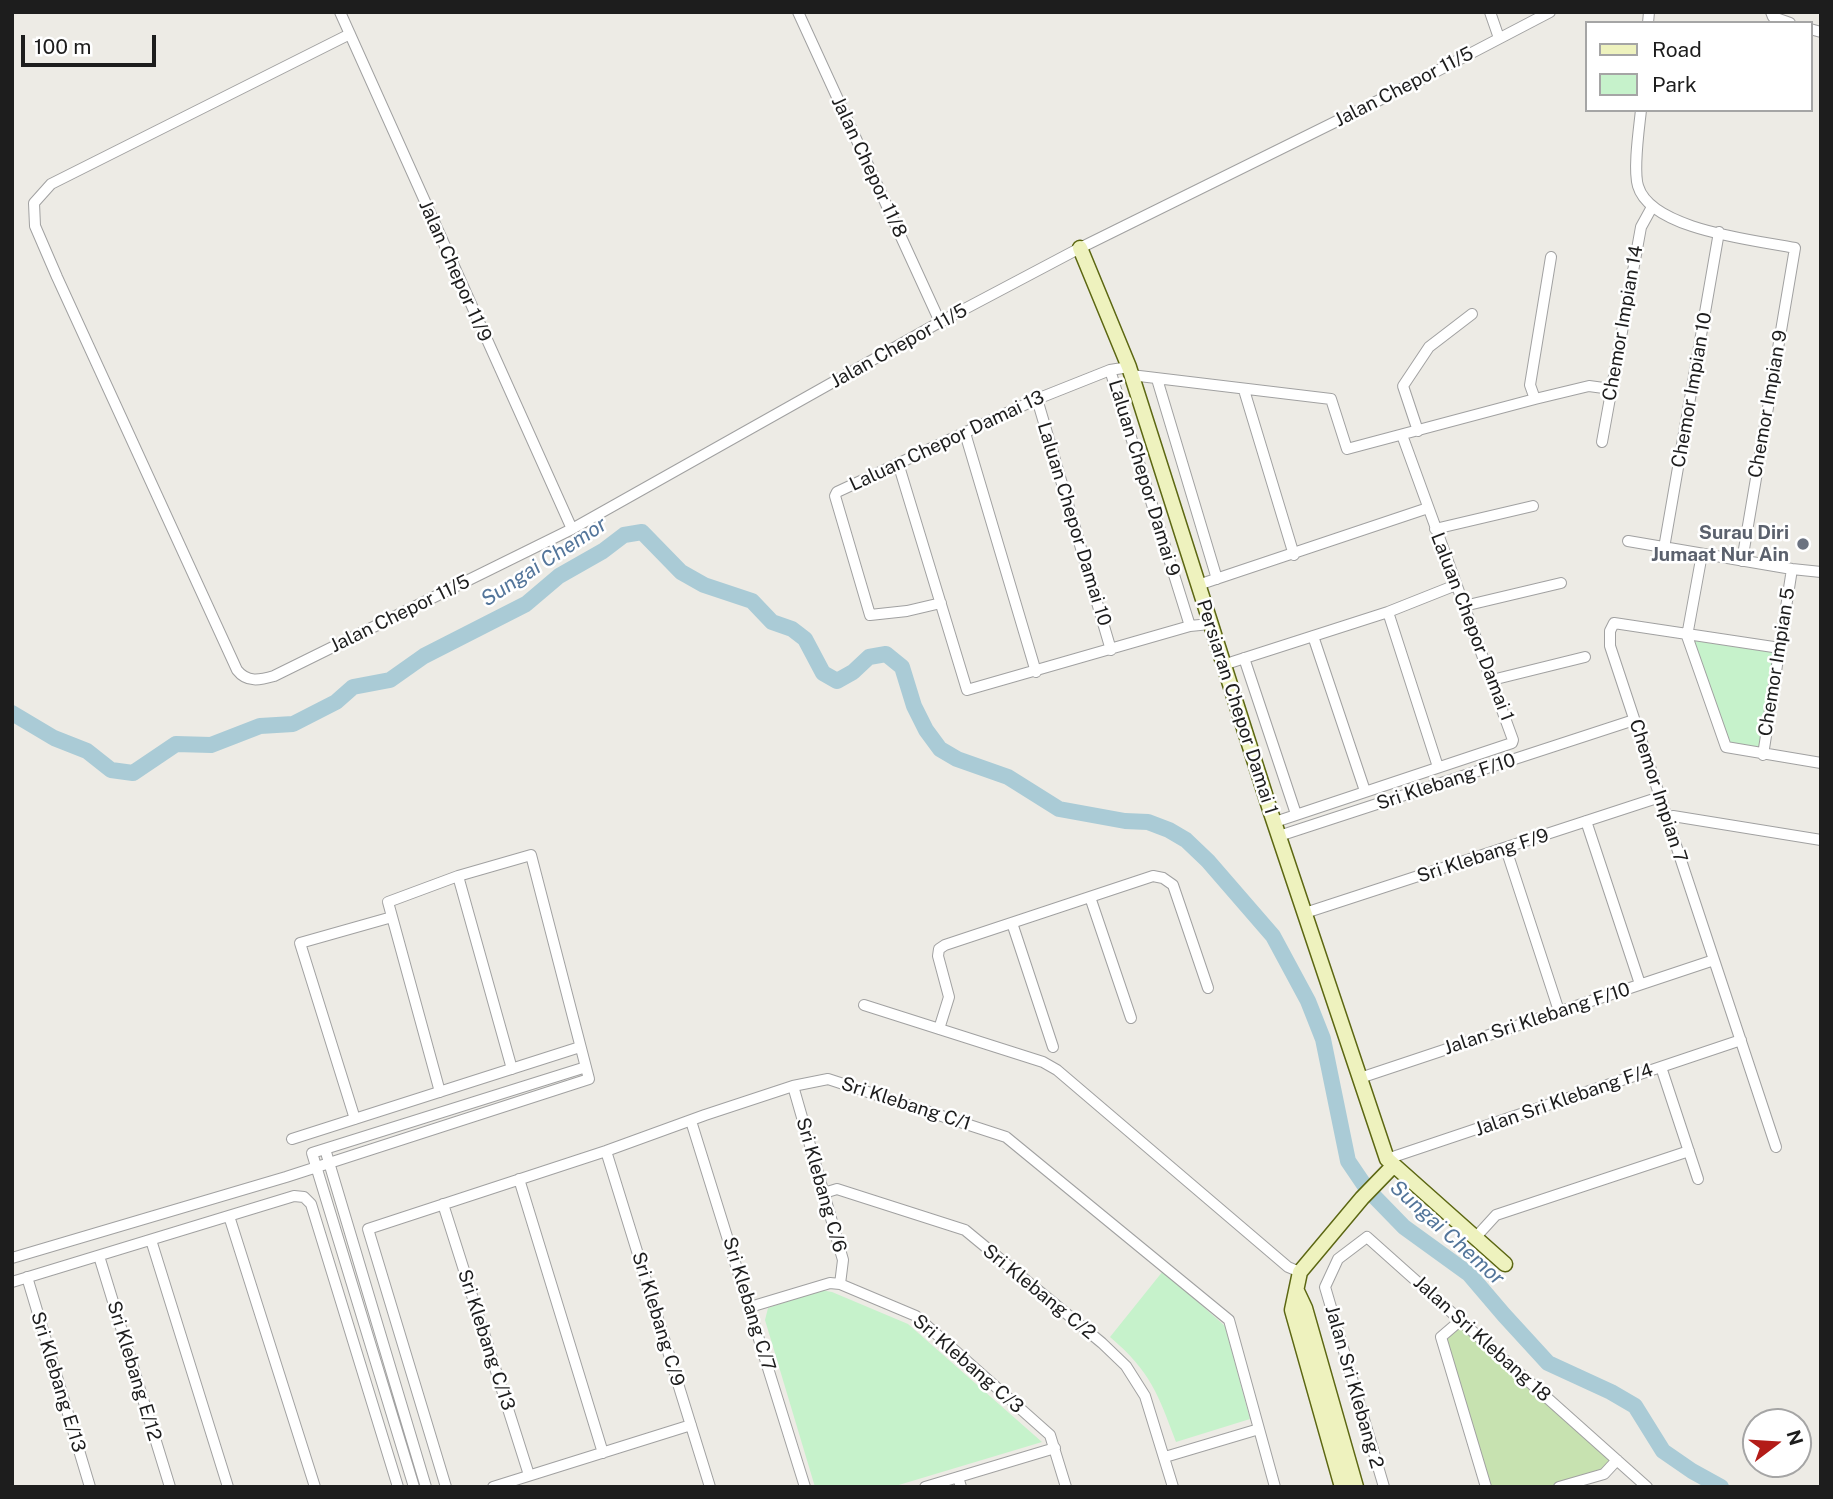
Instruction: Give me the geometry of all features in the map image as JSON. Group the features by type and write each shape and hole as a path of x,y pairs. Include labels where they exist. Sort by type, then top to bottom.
{"street":[{"name":"Jalan Chepor 11/9","path":"340,12 572,529"},
{"name":"Jalan Chepor 11/8","path":"798,12 940,322"},
{"path":"1490,12 1499,38"},
{"name":"Jalan Chepor 11/5","path":"350,34 51,184 34,203 35,226 57,277 237,670 243,677 251,679 260,680 274,676 572,529 940,322 1080,248 1394,93 1550,12"},
{"path":"1641,112 1637,184 1643,197 1652,207 1683,224 1719,232"},
{"name":"Chemor Impian 14","path":"1602,442 1641,226 1652,207"},
{"name":"Chemor Impian 9","path":"1719,232 1795,248 1741,561"},
{"name":"Chemor Impian 10","path":"1664,548 1719,232"},
{"name":"Persiaran Chepor Damai 1","path":"1080,248 1130,371 1223,665 1390,1163"},
{"path":"1535,399 1530,385 1551,257"},
{"path":"1418,431 1403,386 1429,347 1472,314"},
{"name":"Laluan Chepor Damai 13","path":"941,603 874,616 869,611 835,496 837,492 1037,399 1110,370 1130,371"},
{"name":"Laluan Chepor Damai 9","path":"1110,370 1190,626"},
{"path":"1130,371 1157,379 1331,399 1347,449 1589,386 1611,389"},
{"path":"1157,379 1217,579"},
{"path":"1244,390 1294,555"},
{"name":"Laluan Chepor Damai 10","path":"1037,399 1111,650"},
{"path":"965,433 1036,672"},
{"name":"Laluan Chepor Damai 1","path":"1277,829 1296,814 1512,743 1513,737 1402,435"},
{"path":"898,463 967,690 1190,626 1210,624"},
{"path":"1435,529 1533,506"},
{"path":"1198,585 1294,555 1427,508"},
{"path":"1628,541 1821,572"},
{"path":"1702,554 1687,636 1726,747 1821,763"},
{"name":"Chemor Impian 5","path":"1763,755 1792,569"},
{"path":"1464,607 1561,583"},
{"path":"1223,665 1388,612 1456,585"},
{"path":"1388,612 1438,767"},
{"name":"Chemor Impian 7","path":"1687,636 1614,622 1610,632 1610,646 1776,1147"},
{"path":"1313,636 1365,791"},
{"path":"1687,636 1780,648"},
{"path":"1492,680 1585,657"},
{"path":"1244,658 1296,814"},
{"name":"Sri Klebang F/10","path":"1277,829 1634,720"},
{"name":"Sri Klebang F/9","path":"1305,913 1660,797"},
{"path":"1673,816 1821,840"},
{"path":"1586,821 1640,984"},
{"path":"1506,849 1559,1011"},
{"path":"12,1258 329,1164 589,1079 531,855 458,876 388,902 440,1092"},
{"path":"458,876 512,1069"},
{"path":"939,1029 949,997 938,956 939,949 1153,876 1163,878 1173,885 1208,988"},
{"path":"1090,897 1131,1018"},
{"path":"355,1119 300,943 392,917"},
{"path":"1012,923 1053,1047"},
{"name":"Jalan Sri Klebang F/10","path":"1360,1078 1714,960"},
{"path":"864,1005 1043,1062 1057,1070 1288,1267 1300,1272"},
{"name":"Jalan Sri Klebang F/4","path":"1390,1163 1741,1040"},
{"path":"292,1139 580,1047"},
{"path":"414,1487 312,1153 586,1067"},
{"path":"1661,1067 1698,1179"},
{"name":"Sri Klebang C/1","path":"446,1487 368,1229 793,1086 828,1079 1006,1137 1229,1320 1275,1487"},
{"name":"Sri Klebang C/6","path":"793,1086 843,1260 840,1284"},
{"name":"Sri Klebang C/7","path":"691,1121 805,1487"},
{"path":"325,1149 426,1487"},
{"name":"Sri Klebang C/9","path":"606,1150 710,1487"},
{"path":"1475,1238 1496,1215 1689,1151"},
{"path":"1342,1487 1292,1310 1300,1272 1380,1179 1390,1163 1505,1264"},
{"path":"519,1179 603,1453"},
{"name":"Sri Klebang C/2","path":"824,1193 837,1189 965,1230 1126,1366 1144,1396 1173,1487"},
{"path":"12,1282 294,1196 304,1197 311,1204 398,1487"},
{"name":"Sri Klebang C/13","path":"443,1204 529,1475"},
{"path":"229,1216 315,1487"},
{"name":"Jalan Sri Klebang 18","path":"1325,1287 1338,1259 1367,1237 1462,1319 1647,1487"},
{"path":"150,1240 228,1487"},
{"name":"Sri Klebang E/12","path":"99,1255 170,1487"},
{"name":"Sri Klebang E/13","path":"27,1278 90,1487"},
{"path":"750,1307 823,1284 840,1284"},
{"name":"Sri Klebang C/3","path":"840,1284 916,1316 1050,1435 1066,1487"},
{"name":"Jalan Sri Klebang 2","path":"1325,1287 1384,1487"},
{"path":"1297,1291 1305,1308 1356,1487"},
{"path":"1462,1319 1441,1337 1486,1487"},
{"path":"493,1487 691,1425"},
{"path":"1165,1457 1259,1429"},
{"path":"925,1487 960,1482 1055,1448"},
{"path":"1559,1487 1604,1474 1617,1460"}],"green space":[{"path":"1687,636 1780,648 1763,755 1726,747"},
{"path":"1163,1271 1225,1326 1250,1419 1176,1442 1152,1385 1135,1361 1110,1337"},
{"path":"821,1290 832,1292 908,1324 1042,1442 892,1487 815,1487 765,1320 768,1308"},
{"path":"1462,1319 1617,1460 1604,1474 1559,1487 1486,1487 1441,1337"}],"waterway":[{"name":"Sungai Chemor","path":"12,713 54,738 87,751 111,770 133,773 176,744 211,745 260,726 293,724 336,702 353,687 390,680 424,656 526,604 559,576 603,551 624,535 642,532 681,572 704,585 752,601 772,622 792,629 805,639 823,673 837,681 853,672 869,657 886,654 902,667 914,706 926,730 940,749 957,759 1008,777 1059,809 1125,821 1148,822 1186,840 1208,861 1273,936 1308,1001 1323,1039 1348,1161 1367,1189 1404,1227 1469,1274 1548,1363 1635,1406 1663,1451 1721,1487"}],"place":[{"name":"Surau Diri Jumaat Nur Ain","path":"1803,544"}]}
